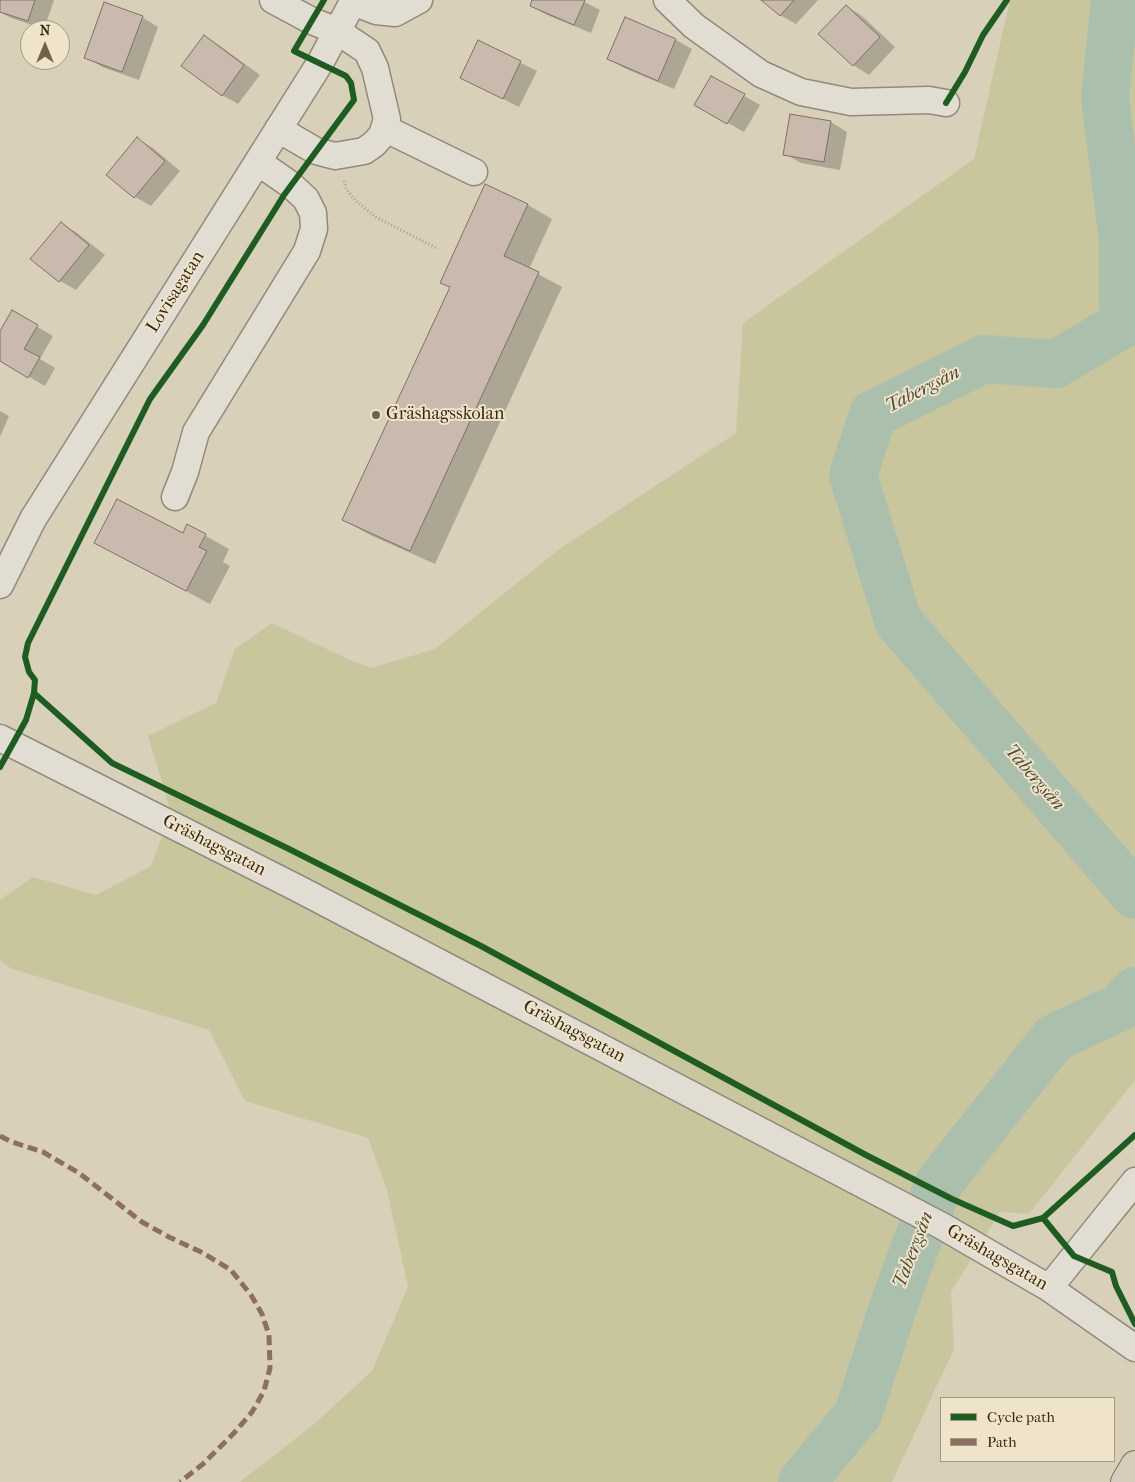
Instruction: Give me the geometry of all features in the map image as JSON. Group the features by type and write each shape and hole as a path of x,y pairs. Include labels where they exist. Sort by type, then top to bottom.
{"highway":[{"path":"1125,1482 1135,1465"}],"street":[{"path":"273,0 312,21 336,31 367,51 376,68 387,120 382,135 364,151 335,156 316,151 278,129"},
{"path":"354,1 376,11 395,13 419,0"},
{"path":"667,0 694,26 760,74 801,92 851,102 928,100 946,103"},
{"name":"Lovisagatan","path":"0,585 33,519 320,63 354,1"},
{"path":"384,128 474,172"},
{"path":"175,497 185,472 196,432 307,251 314,229 313,212 306,199 291,185 258,162"},
{"name":"Gräshagsgatan","path":"0,738 306,892 942,1226 1049,1288 1135,1348"},
{"path":"1049,1288 1135,1180"}],"path":[{"path":"342,155 346,189 356,201 376,217 438,249"}],"shaded area":[{"path":"1010,0 1135,0 1135,1080 1029,1214 1000,1212 951,1292 954,1349 892,1482 240,1482 313,1425 372,1371 408,1287 387,1190 368,1138 245,1101 209,1030 10,968 0,960 0,900 33,877 96,895 151,866 171,812 148,736 216,703 235,649 272,623 371,668 435,649 558,550 736,433 743,323 974,159"}],"building":[{"path":"0,0 35,0 28,20 0,12"},
{"path":"532,0 585,0 574,25 530,6"},
{"path":"761,0 794,0 780,16"},
{"path":"104,2 143,16 122,72 84,58"},
{"path":"846,5 880,37 853,66 818,34"},
{"path":"625,17 676,39 658,81 607,59"},
{"path":"204,35 244,65 222,96 181,66"},
{"path":"478,40 521,61 503,99 460,78"},
{"path":"711,76 745,94 727,124 694,105"},
{"path":"790,114 831,121 824,162 783,155"},
{"path":"137,137 165,161 134,198 106,175"},
{"path":"485,184 528,204 504,256 539,272 410,551 342,520 450,287 440,283"},
{"path":"61,222 89,245 59,282 30,259"},
{"path":"12,310 38,325 24,349 40,357 28,378 0,361 0,331"},
{"path":"117,499 183,533 187,524 206,534 199,547 207,551 186,591 94,543"}],"waterway":[{"name":"Tabergsån","path":"1115,0 1105,98 1123,240 1123,324 1056,364 984,359 873,414 853,475 898,621 1135,895"},
{"name":"Tabergsån","path":"802,1482 858,1414 894,1304 939,1183 1054,1038 1120,1007 1135,991"}],"marked path":[{"path":"0,1136 43,1152 79,1173 142,1222 203,1253 231,1270 251,1295 262,1314 269,1335 270,1368 264,1391 252,1412 234,1433 203,1464 180,1482"}],"cycle path":[{"path":"0,767 26,720 34,693 35,680 29,672 25,657 28,643 150,399 203,325 284,195 354,100 351,83 346,76 294,51 324,0"},
{"path":"946,103 965,72 983,35 1007,0"},
{"path":"34,693 112,763 289,849 481,946 866,1155 952,1199 1013,1226 1043,1218 1135,1135"},
{"path":"1043,1218 1074,1256 1112,1272 1116,1286 1135,1324"}],"place":[{"name":"Gräshagsskolan","path":"376,415"}]}
